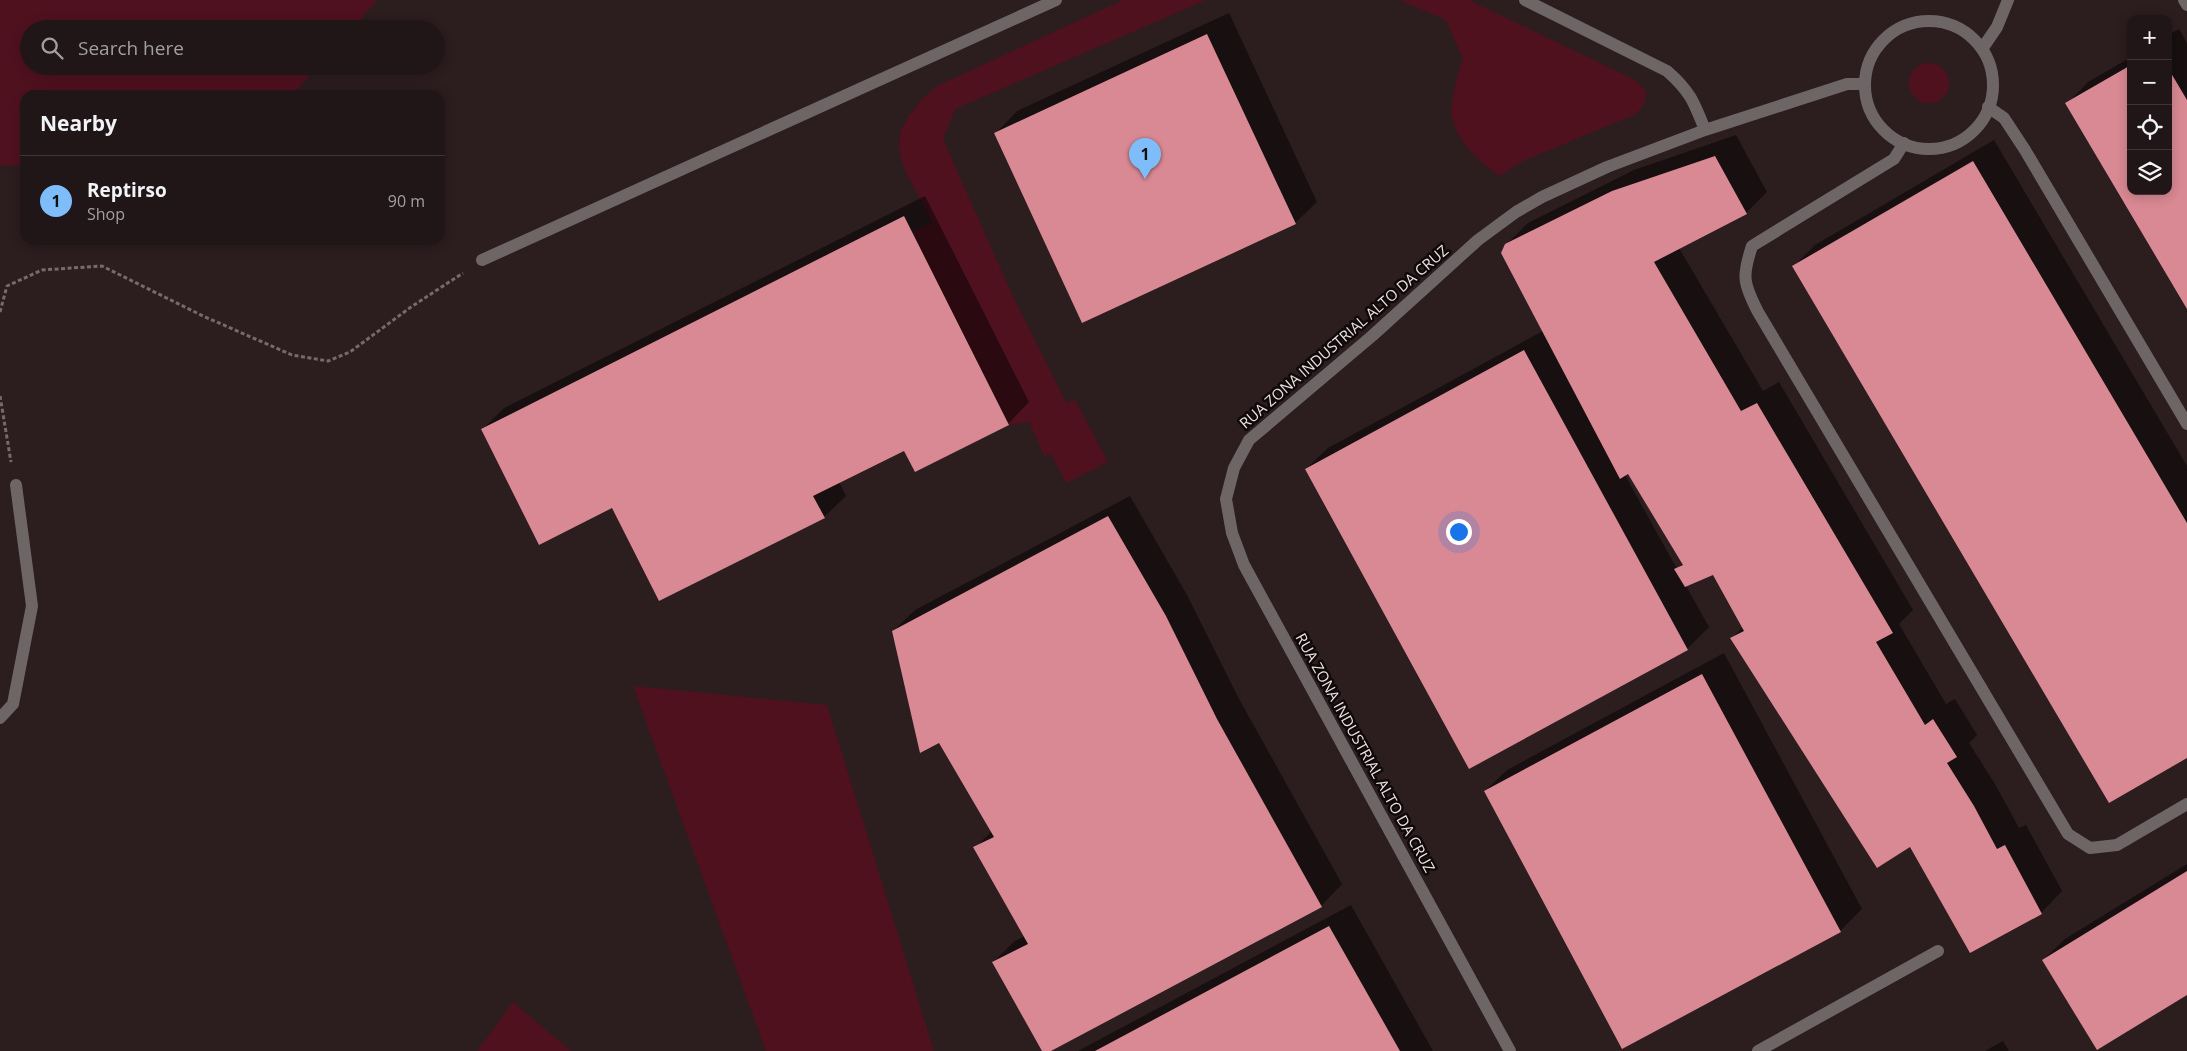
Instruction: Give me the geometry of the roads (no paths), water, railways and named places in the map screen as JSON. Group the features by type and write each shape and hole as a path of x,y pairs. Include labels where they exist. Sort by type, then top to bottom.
{"street":[{"path":"482,260 1056,0"},
{"path":"1525,0 1667,71 1682,84 1692,97 1705,130"},
{"path":"1982,49 1997,27 2008,0"},
{"path":"2184,0 2187,5"},
{"path":"1926,21 1947,23 1967,33 1982,49 1991,69 1992,91 1988,106 1975,129 1957,142 1936,148 1914,147 1894,139 1880,127 1870,111 1865,93 1865,74 1872,54 1886,37 1904,26 1926,21"},
{"name":"RUA ZONA INDUSTRIAL ALTO DA CRUZ","path":"1510,1051 1244,566 1232,533 1226,499 1234,468 1249,440 1372,336 1478,240 1516,212 1542,197 1607,167 1705,130 1847,84 1865,84"},
{"path":"1988,106 2004,118 2025,150 2187,424"},
{"path":"1904,143 1894,159 1752,246 1745,268 1746,289 2068,834 2090,848 2117,845 2187,804"},
{"path":"0,718 13,704 32,606 16,485"},
{"path":"1758,1051 1938,951"}],"place":[{"name":"Reptirso","path":"1145,179"}]}
